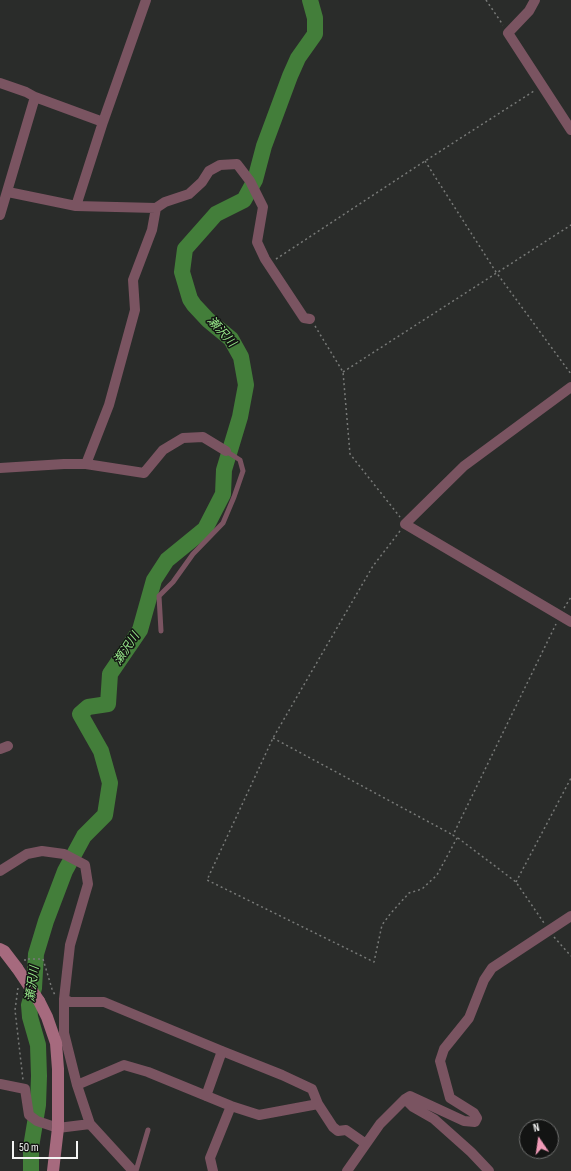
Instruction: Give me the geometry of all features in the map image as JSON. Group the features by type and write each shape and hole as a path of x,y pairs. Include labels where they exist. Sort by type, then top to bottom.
{"main road":[{"path":"0,949 20,967 39,1000 56,1043 59,1099 58,1128 53,1171"}],"street":[{"path":"76,206 103,122 146,0"},
{"path":"535,0 529,11 508,33 571,130"},
{"path":"0,83 103,122"},
{"path":"0,215 35,97"},
{"path":"8,192 76,206 156,208 165,202 189,194 202,182 209,171 220,165 237,164 250,181 262,207 257,242 265,259 304,318 310,319"},
{"path":"86,464 109,404 135,310 133,280 152,230 156,208"},
{"path":"571,387 464,466 405,524 571,622"},
{"path":"0,468 86,464 144,473 163,450 183,438 203,437 226,451"},
{"path":"0,871 27,854 42,851 64,854 85,865 88,884 70,945 64,999 64,1033 77,1084 90,1124 135,1171"},
{"path":"347,1171 380,1124 405,1099 410,1096 464,1121 475,1122 477,1118 474,1113 450,1098 440,1061 444,1049 469,1018 484,980 492,968 571,916"},
{"path":"64,999 70,1002 104,1002 282,1075 312,1089 318,1104 332,1127 338,1131 346,1130 366,1144"},
{"path":"206,1096 222,1051"},
{"path":"77,1084 124,1065 148,1072 231,1106 259,1115 318,1104"},
{"path":"0,1084 24,1089 29,1115 37,1121 58,1128 90,1124"},
{"path":"405,1099 413,1107 434,1119 471,1152 489,1171"},
{"path":"213,1171 210,1158 231,1106"}],"lane":[{"path":"161,631 159,596 173,582 193,554 223,523 234,497 243,471 240,460 226,451"},
{"path":"135,1171 148,1130"}],"path":[{"path":"486,0 508,33"},
{"path":"274,260 542,86"},
{"path":"425,161 496,272 571,374"},
{"path":"343,372 571,225"},
{"path":"310,319 343,372 350,454 405,524 373,566 273,738 207,880 374,962 382,925 409,893 422,889 437,875 457,838"},
{"path":"453,835 560,616 571,597"},
{"path":"273,738 453,835 516,882 549,930 571,956"},
{"path":"516,882 571,778"},
{"path":"20,967 25,959 43,959 56,998 64,999"},
{"path":"19,987 15,1010 24,1089"}],"waterway":[{"name":"瀬沢川","path":"31,1171 31,1147 38,1105 39,1076 38,1045 30,1017 29,1005 34,988 36,954 46,921 65,871 84,836 105,815 110,783 101,751 80,714 88,707 108,704 110,674 140,630 154,580 167,560 205,529 223,494 224,470 240,417 246,385 241,357 231,339 208,320 190,299 182,272 185,249 216,214 244,200 255,180 264,146 290,76 298,58 315,34 315,18 310,0"}]}
